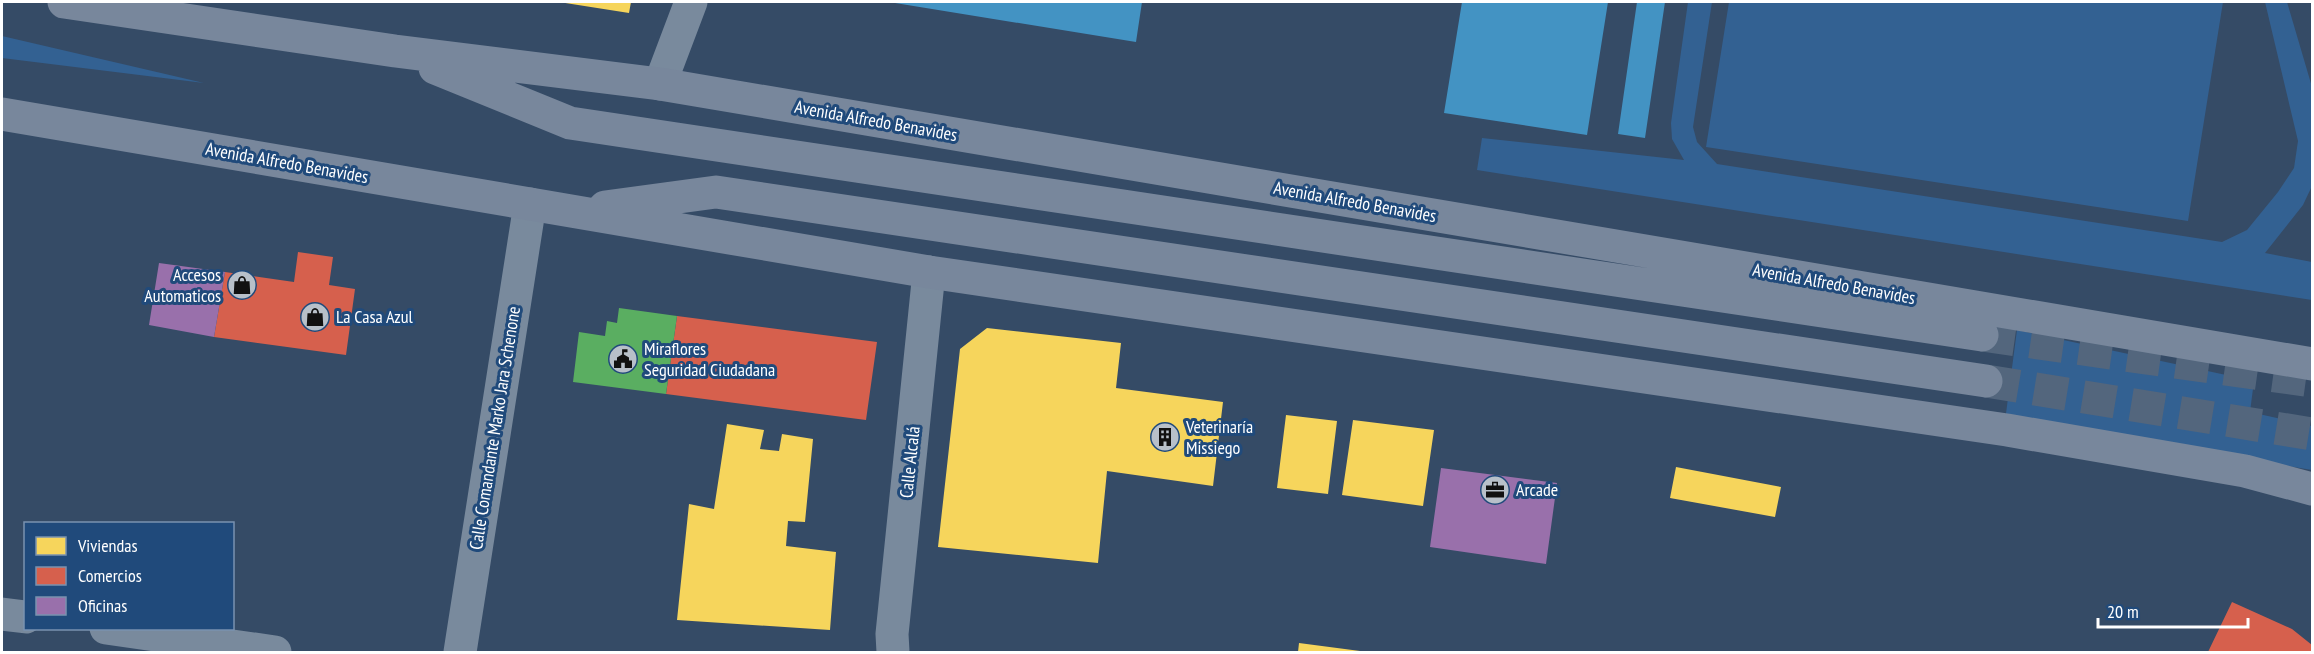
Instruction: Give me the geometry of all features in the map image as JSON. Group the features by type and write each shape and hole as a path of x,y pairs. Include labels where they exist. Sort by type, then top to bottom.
{"main road":[{"name":"Avenida Alfredo Benavides","path":"64,2 395,51 660,84 2313,364"},
{"name":"Avenida Alfredo Benavides","path":"395,51 570,123 1982,335"},
{"name":"Avenida Alfredo Benavides","path":"2,114 929,272 2007,430 2245,471 2313,489"},
{"name":"Avenida Alfredo Benavides","path":"573,211 716,192 1986,381"}],"street":[{"path":"660,84 691,2"},
{"name":"Calle Comandante Marko Jara Schenone","path":"460,652 530,204"},
{"name":"Calle Alcalá","path":"892,652 929,272"},
{"path":"2,614 24,617"},
{"path":"120,630 275,652"}],"shaded area":[{"path":"1688,2 1712,2 1693,127 1697,142 1717,164 2222,242 2247,230 2294,168 2298,141 2265,2 2287,2 2312,87 2312,186 2303,205 2265,253 2312,262 2312,300 1477,170 1482,138 1684,160 1672,139 1671,123"},
{"path":"1729,2 2223,2 2188,221 1706,147"},
{"path":"2,36 204,83 2,58"},
{"path":"2017,330 2254,381 2250,412 2312,426 2312,470 2005,421"}],"building: Viviendas":[{"path":"559,2 631,2 629,13"},
{"path":"987,328 1121,343 1116,388 1223,402 1213,486 1107,471 1098,563 938,547 960,349"},
{"path":"1286,415 1337,421 1328,494 1277,488"},
{"path":"1353,420 1434,430 1423,506 1342,495"},
{"path":"727,424 764,430 760,449 779,451 782,434 813,439 805,522 788,521 786,546 836,552 830,630 677,620 689,504 714,509"},
{"path":"1676,467 1781,487 1775,517 1670,498"},
{"path":"1299,643 1360,651 1360,652 1298,652"}],"building: Comercios":[{"path":"298,252 333,257 329,285 355,289 346,355 214,337 225,272 294,282"},
{"path":"677,316 877,342 866,420 666,394"},
{"path":"2232,602 2292,629 2312,645 2312,652 2208,652"}],"building: Oficinas":[{"path":"159,263 225,272 214,337 149,325"},
{"path":"1441,468 1557,483 1546,564 1430,547"}],"building: Escuelas":[{"path":"889,2 1142,2 1136,42"},
{"path":"1462,2 1608,2 1587,135 1444,113"},
{"path":"1637,2 1665,2 1645,138 1618,134"}],"building: Público":[{"name":"Miraflores Seguridad Ciudadana","path":"619,308 677,316 666,394 573,382 579,332 605,336 607,321 617,323"}],"tunnel":[{"path":"1982,335 2312,381"},
{"path":"1986,381 2312,434"}],"place":[{"name":"Accesos Automaticos","path":"242,285"},
{"name":"La Casa Azul","path":"315,317"},
{"name":"Miraflores Seguridad Ciudadana","path":"623,359"},
{"name":"Veterinaría Missiego","path":"1165,437"},
{"name":"Arcade","path":"1495,490"}]}
